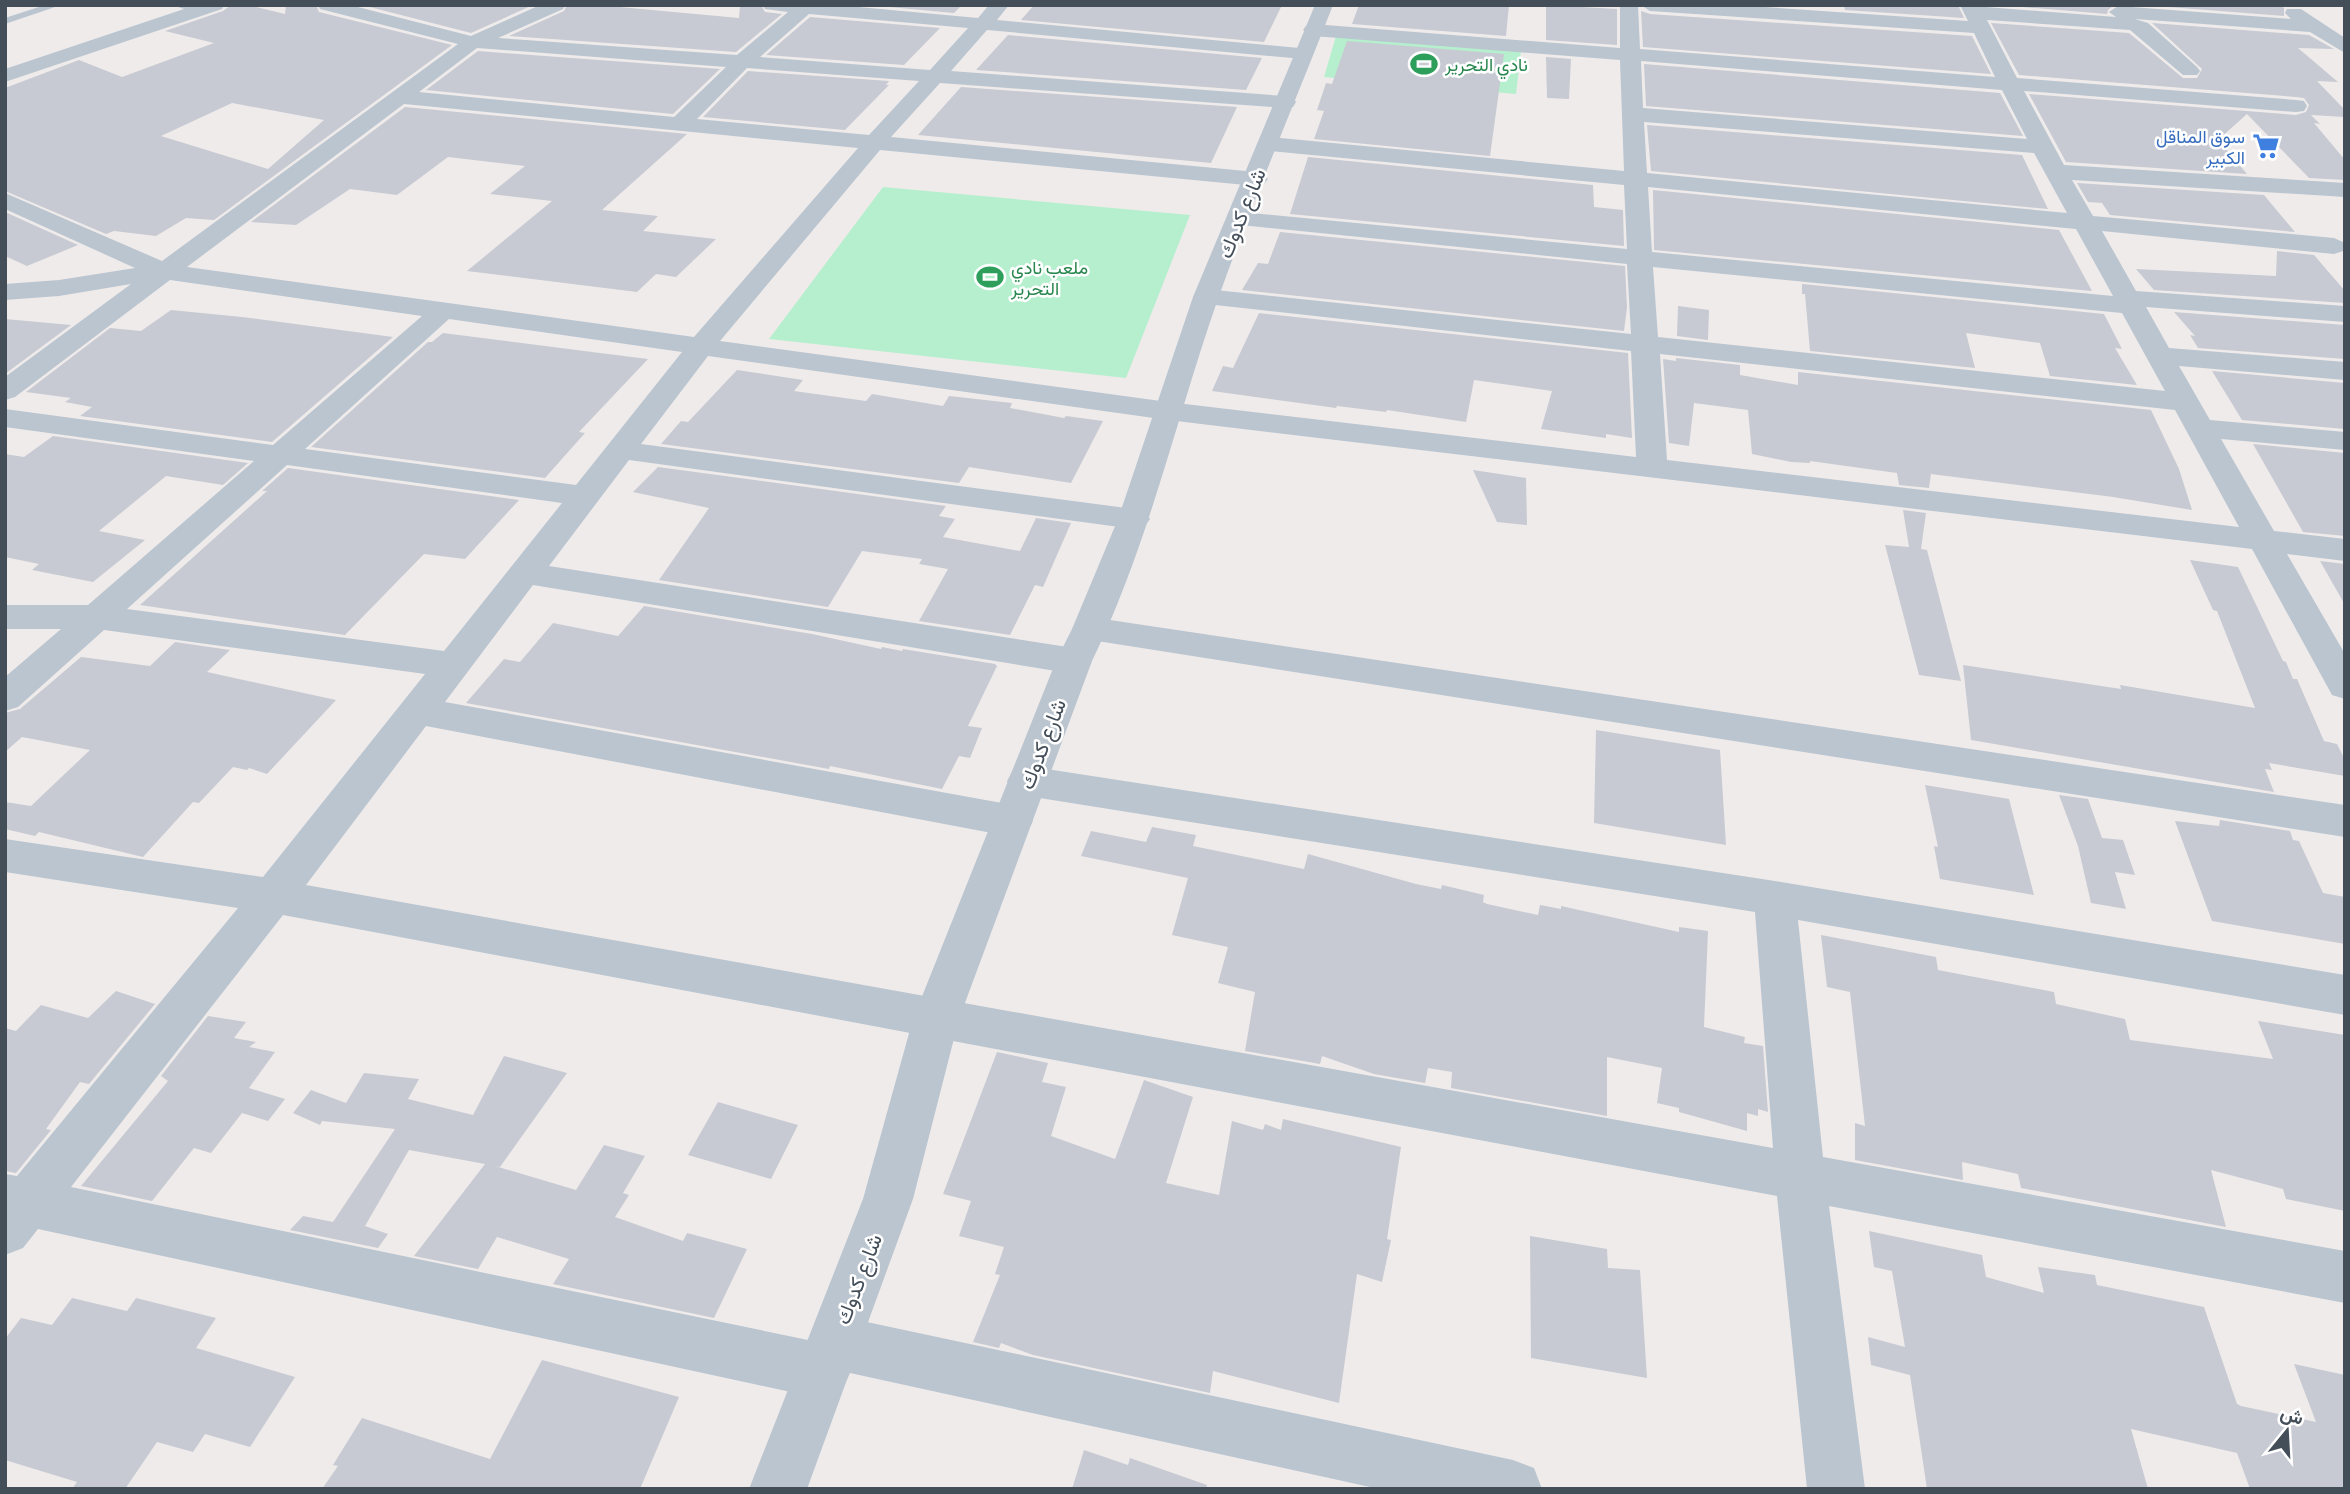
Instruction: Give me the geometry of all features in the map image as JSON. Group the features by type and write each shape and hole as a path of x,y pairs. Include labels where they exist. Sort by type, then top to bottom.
{"street":[{"path":"327,5 473,42 1285,102"},
{"path":"5,391 473,42 556,5"},
{"path":"772,5 983,24 1314,30 1630,57 2296,106"},
{"path":"1000,5 874,143 702,345 273,896 13,1210 828,1357 1513,1489"},
{"path":"1629,5 1631,114 1638,178 1652,467"},
{"path":"1650,5 1974,16 2118,13 2314,27"},
{"path":"2205,5 2224,20"},
{"path":"2284,5 2345,47"},
{"path":"679,124 742,62 806,7"},
{"path":"5,76 207,8"},
{"path":"2118,13 2141,27 2190,71"},
{"path":"1974,16 2042,147 2263,540 2334,647 2345,686"},
{"name":"شارع كدوك","path":"778,1489 888,1199 936,1019 1027,781 1134,519 1206,297 1240,219 1314,30"},
{"path":"400,97 1256,179"},
{"path":"1631,114 2042,147"},
{"path":"1269,144 2341,244"},
{"path":"2057,172 2345,190"},
{"path":"2284,186 2317,225 2341,244"},
{"path":"5,200 165,272"},
{"path":"1240,219 1642,259 2130,302 2345,314"},
{"path":"5,292 60,288 165,272 1168,411 2345,550"},
{"path":"1206,297 1646,342 2193,415 2345,441"},
{"path":"5,698 444,310"},
{"path":"2160,356 2345,371"},
{"path":"5,418 585,496"},
{"path":"621,450 1134,519"},
{"path":"525,573 1082,645 2345,821"},
{"path":"5,617 96,617 454,665"},
{"path":"418,711 1013,821"},
{"path":"1027,781 1775,898 2345,995"},
{"path":"5,855 273,896 2345,1277"},
{"path":"1775,898 1800,1177 1836,1489"}],"lane":[{"path":"5,21 56,5"},
{"path":"177,5 207,8"}],"green space":[{"name":"نادي التحرير","path":"1336,36 1521,51 1516,94 1324,77"},
{"name":"ملعب نادي التحرير","path":"883,187 1190,215 1126,378 769,339"}],"building":[{"path":"231,5 248,5 285,14 286,5 316,5 319,12 452,45 214,220 186,218 156,236 114,231 106,234 5,191 5,88 79,60 122,77 214,43 165,31 223,11","holes":["232,103 324,120 268,169 161,136"]},
{"path":"362,5 533,5 471,33"},
{"path":"567,5 598,5 739,18 740,5 761,5 765,12 782,14 736,52 509,36 564,11"},
{"path":"868,5 962,5 954,13"},
{"path":"1034,5 1282,5 1264,42 1021,20"},
{"path":"1359,5 1509,5 1506,36 1352,24"},
{"path":"1546,5 1617,9 1617,45 1546,40"},
{"path":"1844,5 1958,5 1964,18 1845,10"},
{"path":"1997,5 2114,5 2107,14"},
{"path":"2143,5 2280,5 2284,8 2284,16"},
{"path":"1641,11 1650,14 1972,36 1991,74 1643,47"},
{"path":"810,17 940,28 904,65 766,55"},
{"path":"1991,23 2129,33 2183,78 2197,78 2202,69 2152,23 2309,35 2334,49 2298,48 2338,82 2317,81 2345,110 2345,117 2311,115 2320,124 2314,123 2345,160 2345,180 2309,178 2247,114 2218,140 2247,174 2066,162 2029,94 2296,115 2306,112 2309,105 2304,98 2296,97 2019,75"},
{"path":"1008,35 1262,58 1246,90 976,70"},
{"path":"1347,41 1504,54 1490,156 1314,139 1324,111 1317,110 1326,83 1332,84"},
{"path":"478,51 720,69 673,114 426,90"},
{"path":"1546,57 1571,59 1569,99 1547,98"},
{"path":"1644,64 2000,93 2023,136 1646,106"},
{"path":"748,71 889,81 886,85 889,85 845,130 703,117"},
{"path":"961,87 1237,107 1211,163 918,135"},
{"path":"405,107 687,134 602,210 658,216 643,231 716,239 676,277 656,274 637,292 467,271 552,201 490,194 525,166 448,157 397,195 350,189 296,225 251,222"},
{"path":"1647,125 2022,155 2048,209 1651,171"},
{"path":"1308,157 1593,185 1594,207 1623,210 1624,246 1290,214"},
{"path":"2077,183 2264,195 2295,232 2110,215 2102,203 2088,202"},
{"path":"1653,190 2059,230 2092,291 1654,250"},
{"path":"5,212 78,245 27,266 5,256"},
{"path":"1280,232 1625,266 1627,307 1624,331 1242,290 1258,263 1268,264"},
{"path":"2277,251 2314,255 2345,291 2345,303 2154,290 2136,269 2276,276"},
{"path":"1802,284 2104,314 2122,349 2115,348 2137,385 2050,376 2040,343 1966,333 1975,368 1810,351"},
{"path":"1678,306 1709,310 1708,340 1677,336"},
{"path":"171,310 393,337 272,442 80,416 92,407 65,402 71,398 26,392 110,328 141,331"},
{"path":"2174,312 2345,325 2345,359 2198,348 2190,335 2195,336"},
{"path":"1259,313 1628,353 1632,438 1606,434 1606,438 1541,429 1552,391 1474,380 1466,422 1387,410 1336,408 1212,391 1223,366 1233,368"},
{"path":"5,319 71,325 5,374"},
{"path":"443,333 648,359 579,432 585,433 545,478 311,447 428,342"},
{"path":"1676,358 1740,365 1740,375 1798,385 1798,372 2151,410 2179,469 2192,510 1931,474 1929,488 1899,485 1897,473 1810,461 1791,462 1752,454 1748,410 1694,403 1689,446 1669,443 1663,359 1676,361"},
{"path":"737,370 803,380 794,391 866,401 872,394 943,406 949,396 1012,403 1010,408 1064,418 1066,416 1103,421 1071,483 969,467 959,483 661,444 681,421 688,422"},
{"path":"2212,371 2345,383 2345,429 2242,420"},
{"path":"53,436 248,463 223,485 166,476 99,531 145,540 93,582 32,570 39,564 5,557 5,454 24,457"},
{"path":"2253,444 2345,453 2345,536 2303,532"},
{"path":"658,467 946,506 939,516 955,519 943,537 1020,551 1036,518 1071,523 1043,587 1035,585 1010,635 919,621 948,569 919,564 922,559 862,551 828,607 659,580 709,508 633,492"},
{"path":"288,468 519,500 465,559 424,554 345,635 140,605 267,491 262,491"},
{"path":"1473,470 1526,478 1527,525 1497,522"},
{"path":"1903,510 1926,513 1921,549 1927,550 1961,681 1919,675 1885,545 1909,547"},
{"path":"2190,560 2238,567 2283,661 2286,662 2293,679 2297,679 2324,741 2337,744 2345,760 2345,776 2269,763 2272,770 2265,769 2274,792 1971,740 1963,665 2121,689 2120,685 2255,708 2217,611 2213,610"},
{"path":"2320,561 2345,564 2345,605"},
{"path":"644,606 812,634 881,649 903,649 995,664 997,666 968,726 982,728 970,758 959,756 942,789 830,766 829,769 466,703 504,659 520,662 553,623 618,636"},
{"path":"175,642 230,650 207,672 336,700 267,774 249,768 247,770 233,767 199,803 193,802 143,857 39,832 35,836 5,829 5,802 31,806 90,750 22,737 5,752 5,713 20,709 81,657 150,666"},
{"path":"1596,730 1720,750 1726,845 1594,823"},
{"path":"1925,785 2009,799 2034,895 1940,879 1934,846 1938,847"},
{"path":"2059,795 2088,799 2102,838 2123,840 2135,875 2115,872 2126,909 2091,903 2078,846"},
{"path":"2220,820 2290,831 2293,840 2299,841 2323,893 2345,897 2345,944 2212,921 2175,821 2219,826"},
{"path":"1152,827 1196,835 1193,846 1304,869 1308,854 1416,884 1441,889 1442,885 1484,895 1483,902 1487,904 1538,915 1540,905 1561,909 1561,906 1679,932 1679,927 1708,931 1704,1027 1745,1037 1744,1043 1763,1046 1768,1112 1758,1109 1758,1116 1747,1113 1747,1131 1679,1112 1679,1108 1657,1103 1662,1068 1607,1057 1607,1116 1451,1088 1452,1072 1428,1068 1425,1083 1374,1074 1322,1056 1320,1064 1245,1051 1255,992 1218,983 1228,947 1172,935 1188,878 1081,856 1091,831 1146,842"},
{"path":"1821,935 1936,957 1938,970 2054,992 2056,1004 2125,1019 2130,1040 2273,1059 2258,1021 2345,1035 2345,1211 2286,1199 2283,1189 2211,1170 2226,1227 2021,1188 2018,1174 1962,1162 1963,1180 1855,1160 1855,1123 1865,1126 1850,992 1827,987"},
{"path":"116,991 155,1004 89,1084 80,1082 46,1129 51,1130 16,1173 5,1171 5,1028 16,1031 41,1005 88,1018"},
{"path":"208,1016 246,1022 234,1038 256,1042 249,1047 275,1052 249,1088 285,1099 268,1121 242,1113 211,1153 194,1148 152,1201 81,1186 168,1081 161,1076"},
{"path":"997,1052 1048,1063 1042,1082 1066,1087 1051,1136 1115,1159 1144,1080 1193,1097 1166,1183 1219,1195 1232,1121 1263,1130 1265,1124 1281,1130 1283,1119 1401,1147 1387,1239 1391,1240 1382,1282 1357,1274 1339,1403 1213,1371 1210,1393 1033,1355 1001,1343 999,1348 973,1342 1000,1275 995,1274 1004,1247 959,1236 971,1201 943,1194"},
{"path":"504,1056 567,1073 500,1167 495,1166 576,1190 604,1145 645,1156 623,1193 629,1195 615,1217 683,1241 687,1233 747,1249 714,1318 553,1284 569,1259 497,1237 478,1269 414,1256 485,1164 409,1150 365,1226 388,1234 378,1248 290,1230 303,1216 333,1222 395,1129 322,1121 320,1125 293,1113 311,1090 346,1103 364,1073 419,1079 408,1099 473,1115"},
{"path":"718,1102 798,1125 771,1179 688,1155"},
{"path":"1869,1231 1982,1255 1986,1277 2044,1293 2038,1267 2095,1275 2097,1285 2204,1307 2237,1404 2241,1406 2316,1422 2294,1364 2345,1375 2345,1489 2250,1489 2237,1453 2131,1429 2148,1489 1927,1489 1910,1375 1871,1365 1868,1337 1905,1347 1892,1271 1874,1267"},
{"path":"1530,1236 1607,1249 1608,1268 1640,1270 1647,1378 1531,1358"},
{"path":"72,1298 127,1311 136,1298 216,1318 196,1348 295,1377 250,1447 205,1434 193,1452 157,1442 125,1489 72,1489 77,1482 5,1460 5,1339 21,1318 52,1325"},
{"path":"542,1360 679,1397 640,1489 322,1489 338,1466 333,1465 362,1418 490,1459"},
{"path":"1084,1450 1128,1465 1130,1458 1207,1485 1206,1489 1072,1489"}],"place":[{"name":"نادي التحرير","path":"1424,64"},
{"name":"سوق المناقل الكبير","path":"2266,146"},
{"name":"ملعب نادي التحرير","path":"990,277"}]}
